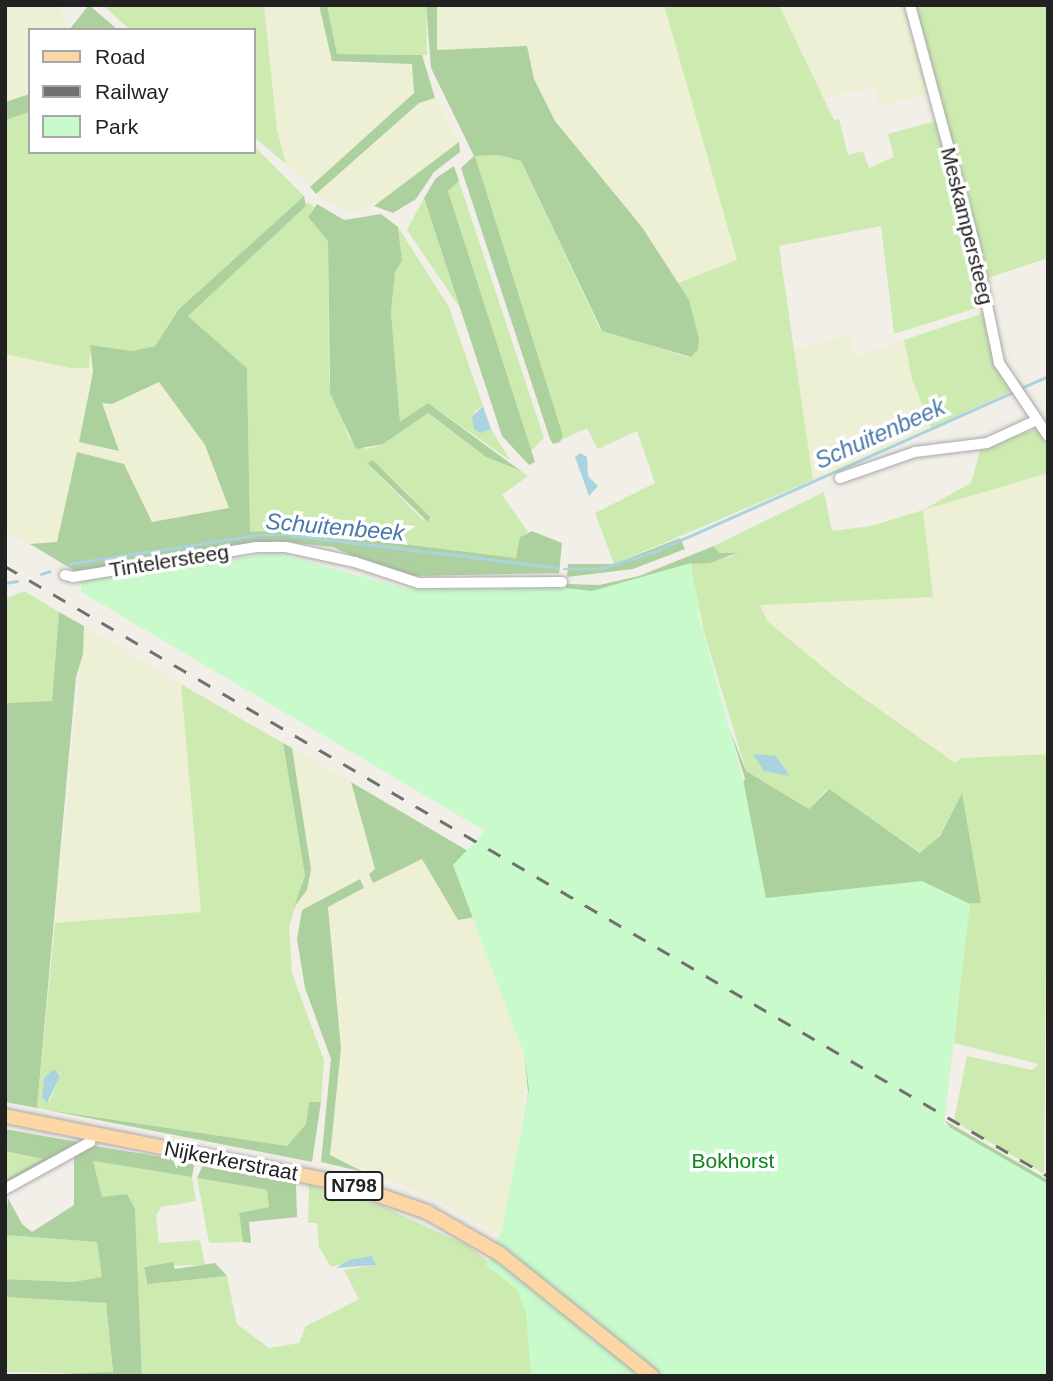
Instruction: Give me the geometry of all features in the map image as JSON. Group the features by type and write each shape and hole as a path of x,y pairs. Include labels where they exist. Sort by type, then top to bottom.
{"main road":[{"name":"Nijkerkerstraat","path":"5,1116 350,1185 427,1212 500,1254 652,1376"}],"street":[{"name":"Meskampersteeg","path":"909,5 974,242 999,363 1048,436"},
{"path":"840,478 915,452 987,443 1037,421"},
{"name":"Tintelersteeg","path":"65,575 73,578 267,547 321,553 419,583 562,582"},
{"path":"5,1189 90,1142 92,1134"}],"green space":[{"path":"5,5 59,5 68,28 28,28 28,95 5,102"},
{"path":"89,5 116,28 71,28"},
{"path":"103,5 264,5 277,130 286,164 256,139 256,28 128,28"},
{"path":"264,5 319,5 335,63 413,66 412,97 310,187 286,164 277,130"},
{"path":"319,5 327,5 337,54 422,55 435,98 419,103 316,194 310,187 414,93 412,64 332,61"},
{"path":"327,5 426,5 427,55 337,54"},
{"path":"426,5 437,5 437,50 527,46 534,79 555,121 642,227 689,300 699,339 698,350 691,357 602,331 521,161 499,155 475,156 563,436 560,442 553,444 550,439 461,168 474,156 431,68"},
{"path":"437,5 664,5 737,260 678,283 643,227 555,121 534,79 527,46 437,50"},
{"path":"664,5 779,5 834,120 839,119 848,155 863,151 869,168 894,157 888,134 936,121 983,306 894,334 881,226 779,246 813,480 614,564 595,513 655,483 637,431 598,449 587,428 562,440 475,156 499,155 521,161 600,329 687,357 696,353 678,283 737,260"},
{"path":"779,5 905,5 929,95 879,106 874,87 824,98"},
{"path":"913,5 1048,5 1048,258 985,279"},
{"path":"28,95 28,113 5,120 5,102"},
{"path":"435,98 459,142 374,206 348,212 316,194 419,103"},
{"path":"28,113 28,154 256,154 256,148 304,196 179,309 155,346 132,351 91,346 89,368 70,368 5,354 5,120"},
{"path":"459,142 460,152 434,172 416,199 393,213 374,206"},
{"path":"454,166 459,181 448,191 535,462 529,465 502,436 424,198 436,178"},
{"path":"459,181 544,438 531,451 448,191"},
{"path":"304,196 306,206 188,316 247,368 250,532 290,530 516,558 520,537 532,531 562,543 559,573 412,576 391,573 333,547 276,541 125,561 80,574 30,544 57,542 77,452 124,464 152,522 229,508 205,445 159,382 112,404 102,403 119,451 79,442 93,372 90,345 132,351 155,346 179,309"},
{"path":"424,198 460,308 407,230"},
{"path":"308,202 314,207 308,217 328,241 329,380 349,438 366,449 375,447 427,413 486,457 528,476 502,495 528,532 520,537 517,558 290,530 250,533 247,368 188,316","holes":["373,460 410,496 426,523 367,463"]},
{"path":"317,204 344,220 381,214 398,227 402,261 395,272 391,312 400,422 428,403 521,471 486,457 428,413 383,444 356,449 330,393 328,241 308,217"},
{"path":"398,227 449,307 483,406 474,412 491,429 511,461 428,403 400,423 391,312 395,272 402,261"},
{"path":"984,313 1001,374 1012,391 931,428 912,379 904,340"},
{"path":"849,335 856,356 904,340 912,379 931,428 813,480 794,349"},
{"path":"5,354 70,368 89,368 93,372 84,413 119,450 101,403 112,404 159,382 205,445 230,509 53,543 30,544 5,531"},
{"path":"1036,429 1048,444 1048,473 923,510 971,483 981,448"},
{"path":"373,460 430,517 428,522 367,463"},
{"path":"1048,473 1048,754 962,758 956,763 892,722 767,621 759,604 933,597 923,510"},
{"path":"824,492 832,531 871,526 923,510 933,597 760,605 767,621 845,685 955,763 962,758 1048,754 1044,1174 954,1121 967,1056 1032,1070 1039,1064 954,1043 968,900 975,905 961,795 940,835 923,854 827,789 809,809 746,771 704,632 690,564 730,557 735,554 719,553 714,546"},
{"path":"680,538 685,549 633,569 567,577 568,564 614,564"},
{"path":"714,546 719,553 737,553 710,563 690,564 698,609 673,617 572,603 566,588 567,584 599,585 639,576"},
{"name":"Bokhorst","path":"275,553 409,589 539,585 592,591 691,563 699,616 743,779 766,898 922,881 970,904 944,1124 1048,1184 1048,1376 531,1376 526,1314 517,1290 486,1265 502,1230 529,1089 524,1054 453,865 485,831 81,592 81,580"},
{"path":"24,591 59,612 52,701 5,703 5,599"},
{"path":"59,612 84,626 83,654 76,677 37,1108 5,1102 5,703 52,701"},
{"path":"84,626 181,684 201,913 55,923"},
{"path":"181,684 283,743 305,876 289,927 292,973 324,1060 321,1102 309,1102 306,1124 287,1146 37,1108 55,923 201,912","holes":["61,1073 50,1100 45,1102 44,1078"]},
{"path":"730,730 746,771 809,809 829,789 920,853 940,836 962,793 981,903 819,913 710,886 734,799 745,779"},
{"path":"283,743 292,748 311,869 307,890 294,907 305,876"},
{"path":"292,748 351,782 376,870 422,859 458,920 476,916 513,1017 528,1073 504,1237 435,1199 330,1155 341,1049 328,907 364,888 359,879 302,910 294,907 311,869"},
{"path":"351,782 595,926 504,1237 528,1093 524,1051 513,1017 475,917 458,920 422,859 373,883 369,874 375,869"},
{"path":"360,879 364,888 328,907 341,1049 330,1155 364,1172 321,1162 331,1059 305,988 297,939 302,910"},
{"path":"309,1102 321,1102 312,1162 42,1109 287,1146 306,1124"},
{"path":"944,1120 1048,1180 1048,1189 960,1140"},
{"path":"5,1129 83,1143 5,1188 5,1180 43,1159 5,1151"},
{"path":"89,1145 192,1162 194,1166 192,1177 93,1161 102,1197 127,1194 135,1209 142,1376 5,1376 113,1372 106,1303 5,1297 5,1279 72,1282 102,1277 97,1242 5,1235 8,1198 22,1224 32,1232 74,1205 74,1157"},
{"path":"5,1151 44,1159 5,1180"},
{"path":"93,1161 192,1177 196,1201 161,1207 156,1216 159,1243 200,1240 205,1265 144,1266 146,1283 227,1276 237,1324 269,1348 299,1343 306,1326 359,1299 344,1270 375,1265 372,1256 331,1267 319,1247 317,1223 308,1223 309,1185 380,1205 468,1246 634,1376 142,1376 135,1209 102,1197"},
{"path":"203,1165 296,1184 297,1217 249,1222 251,1243 243,1242 239,1213 269,1207 267,1190 197,1178"},
{"path":"197,1178 267,1190 270,1207 239,1213 243,1242 209,1243"},
{"path":"5,1235 97,1242 103,1277 72,1282 5,1279"},
{"path":"173,1262 175,1269 215,1263 227,1276 147,1284 144,1267"},
{"path":"5,1297 106,1303 113,1374 5,1372"}],"water":[{"path":"483,406 491,429 481,433 474,429 472,417"},
{"path":"580,453 587,457 588,476 598,486 589,496 575,457"},
{"path":"753,754 776,756 790,776 764,771"},
{"path":"54,1069 60,1076 47,1103 42,1097 44,1078"},
{"path":"372,1256 376,1265 336,1268 349,1260"}],"waterway":[{"name":"Schuitenbeek","path":"1019,389 1048,376"},
{"name":"Schuitenbeek","path":"564,569 599,569 654,552 1013,392"},
{"name":"Schuitenbeek","path":"68,564 258,535 291,535 558,568"},
{"name":"Schuitenbeek","path":"41,574 50,571"},
{"name":"Schuitenbeek","path":"5,583 17,581"}],"railway":[{"path":"5,566 1048,1176"}]}
